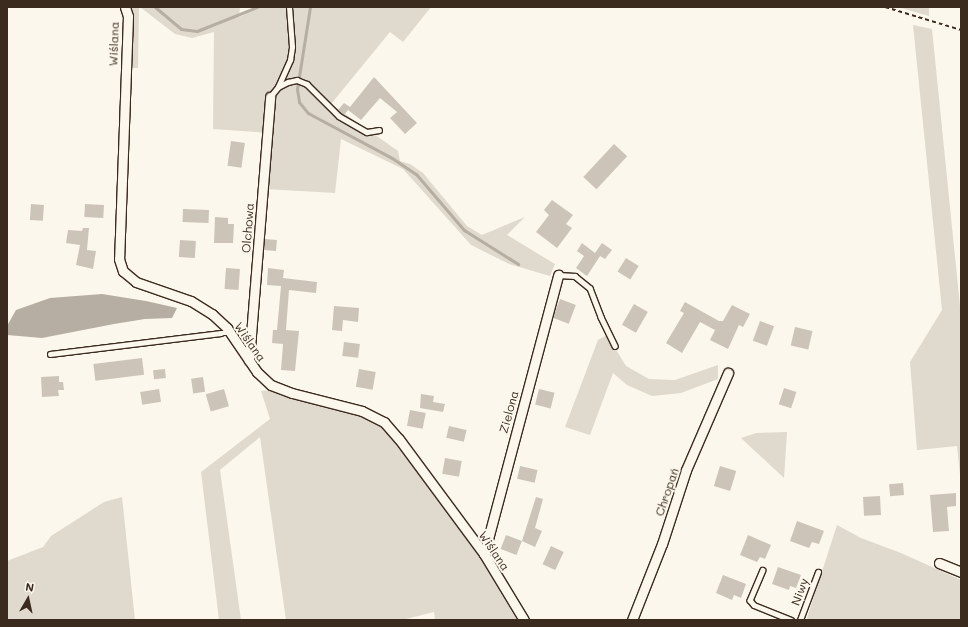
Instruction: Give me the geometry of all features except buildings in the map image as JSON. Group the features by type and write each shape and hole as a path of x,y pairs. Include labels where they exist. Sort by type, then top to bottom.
{"street":[{"name":"Wiślana","path":"125,7 128,16 118,259 123,271 136,282 191,301 212,314 230,333 257,372 271,385 292,393 362,411 384,422 399,439 484,554 524,620"},
{"name":"Olchowa","path":"249,360 270,97"},
{"name":"Zielona","path":"484,554 558,275"},
{"name":"Chropań","path":"632,620 662,544 686,470 728,373"},
{"path":"939,563 961,572"}],"lane":[{"path":"270,97 278,87 290,60 292,47 290,7"},
{"path":"278,87 288,82 297,80 307,84 339,116 367,132 379,130"},
{"path":"558,275 575,276 590,288 601,317 615,346"},
{"path":"50,354 230,333"},
{"path":"763,570 750,600 754,605 791,620"},
{"name":"Niwy","path":"800,620 818,572"}],"path":[{"path":"885,7 961,30"}],"shaded area":[{"path":"128,7 139,7 138,68 129,68"},
{"path":"140,7 240,7 239,17 262,7 431,7 403,42 390,32 331,104 398,151 400,161 410,164 423,173 467,226 482,235 525,217 507,235 555,264 550,276 509,264 471,245 403,169 341,139 335,193 265,189 269,133 213,129 214,32 192,38 175,34"},
{"path":"898,7 929,7 929,16 915,12"},
{"path":"913,25 932,29 961,316 961,484 957,446 917,450 910,362 942,310"},
{"path":"102,294 177,308 172,318 145,319 42,338 7,335 7,326 16,310 50,298"},
{"path":"607,335 626,366 649,379 675,380 718,365 718,379 681,393 652,396 627,385 613,373 590,435 565,427 598,340"},
{"path":"271,390 359,415 382,425 400,446 482,561 517,620 435,620 434,612 402,620 286,620 260,437 220,470 241,620 219,620 201,472 270,419 261,391"},
{"path":"787,432 784,478 741,438 756,433"},
{"path":"122,497 135,620 7,620 7,561 43,547 51,536 104,502"},
{"path":"837,525 861,538 901,553 961,580 961,620 811,620 807,618"}],"waterway":[{"path":"155,7 181,29 197,31 257,7"},
{"path":"310,7 297,89 299,102 308,113 392,158 416,174 464,230 518,264"}]}
